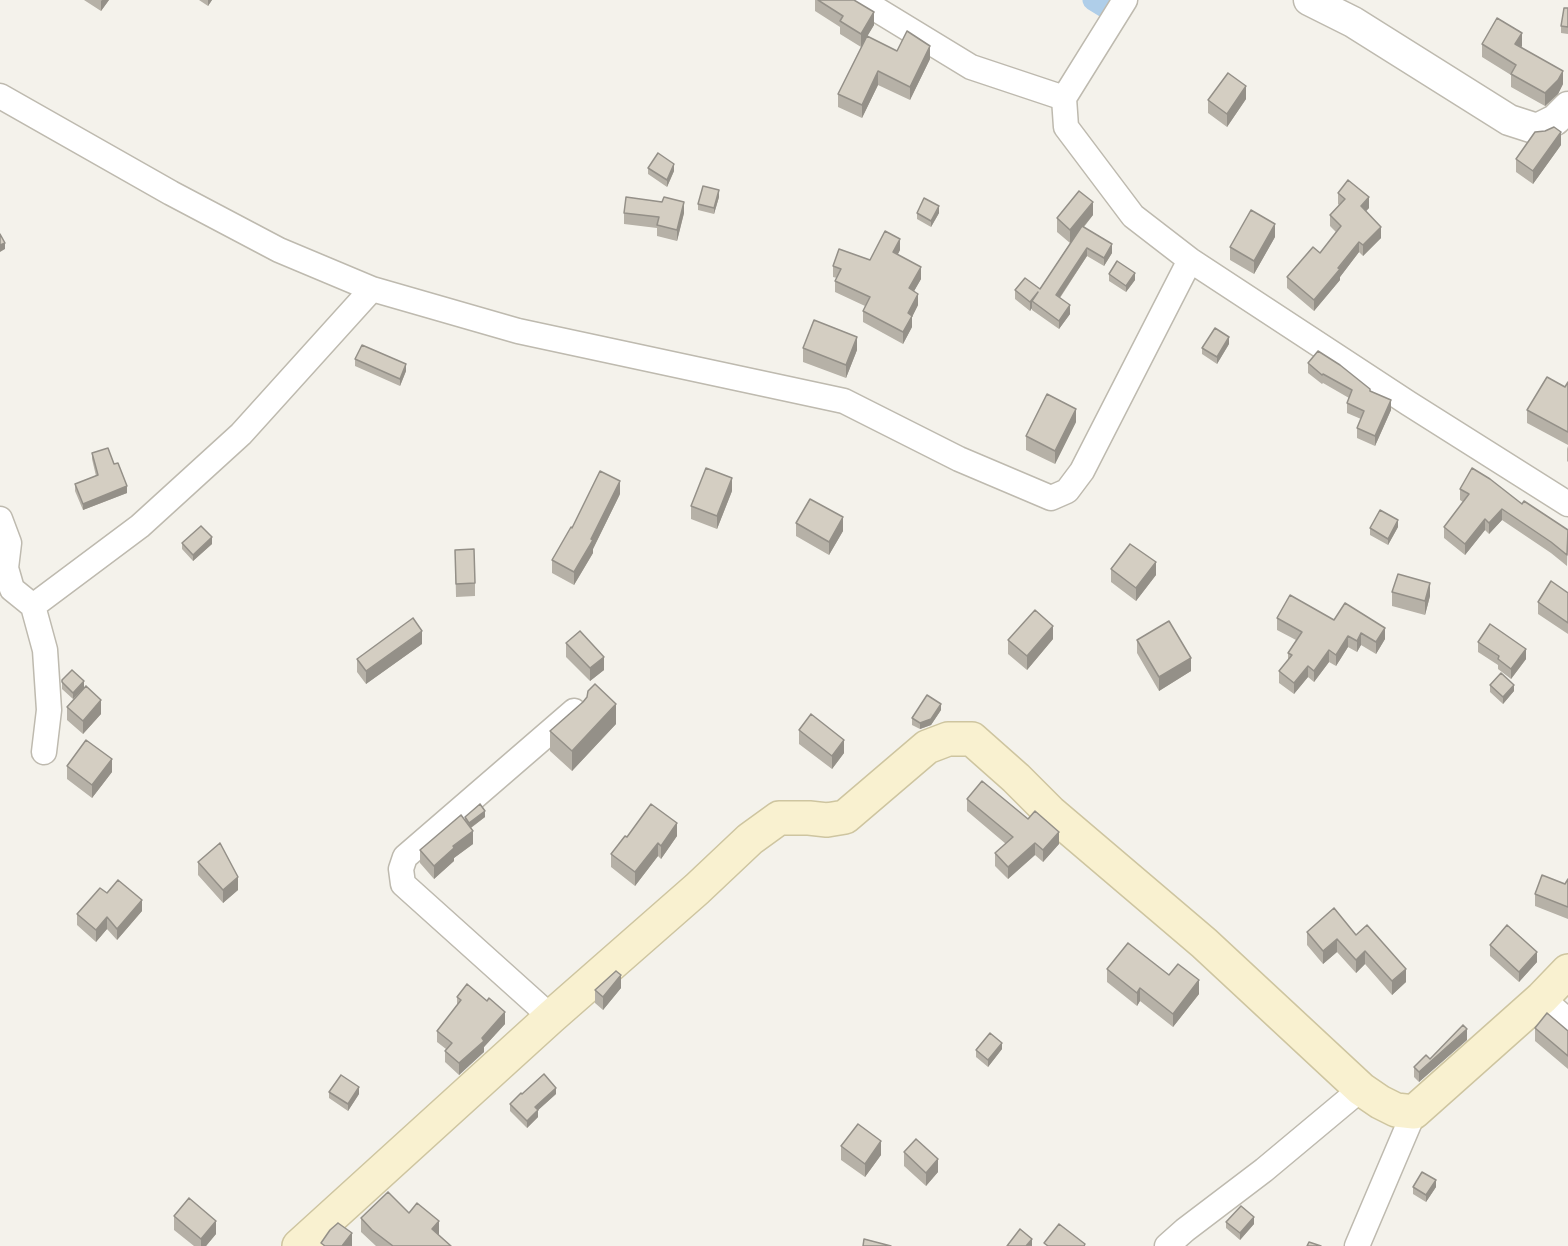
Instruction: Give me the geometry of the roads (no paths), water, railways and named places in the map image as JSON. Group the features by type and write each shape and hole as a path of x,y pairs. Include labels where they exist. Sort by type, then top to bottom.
{"main road":[{"path":"299,1246 551,1017 698,889 750,838 778,818 827,820 846,817 927,747 948,739 972,739 1050,812 1204,943 1361,1089 1396,1110 1414,1112 1542,998 1568,971"}],"street":[{"path":"861,0 971,67 1064,98"},
{"path":"1125,0 1064,98 1066,127 1133,216 1190,260 1408,403 1568,504"},
{"path":"1309,0 1353,22 1509,120 1537,129 1555,120 1568,106"},
{"path":"0,96 171,193 279,250 372,289 518,331 844,401 959,459 1051,498 1067,491 1082,471 1190,260"},
{"path":"33,606 140,526 241,434 372,289"},
{"path":"0,519 9,543 6,568 12,589 33,606 45,650 49,711 44,752"},
{"path":"551,1017 403,884 401,869 405,857 574,711"},
{"path":"1542,998 1568,1021"},
{"path":"1167,1246 1264,1170 1361,1089"},
{"path":"1357,1246 1414,1112"}],"waterway":[{"path":"1093,0 1111,11"}]}
